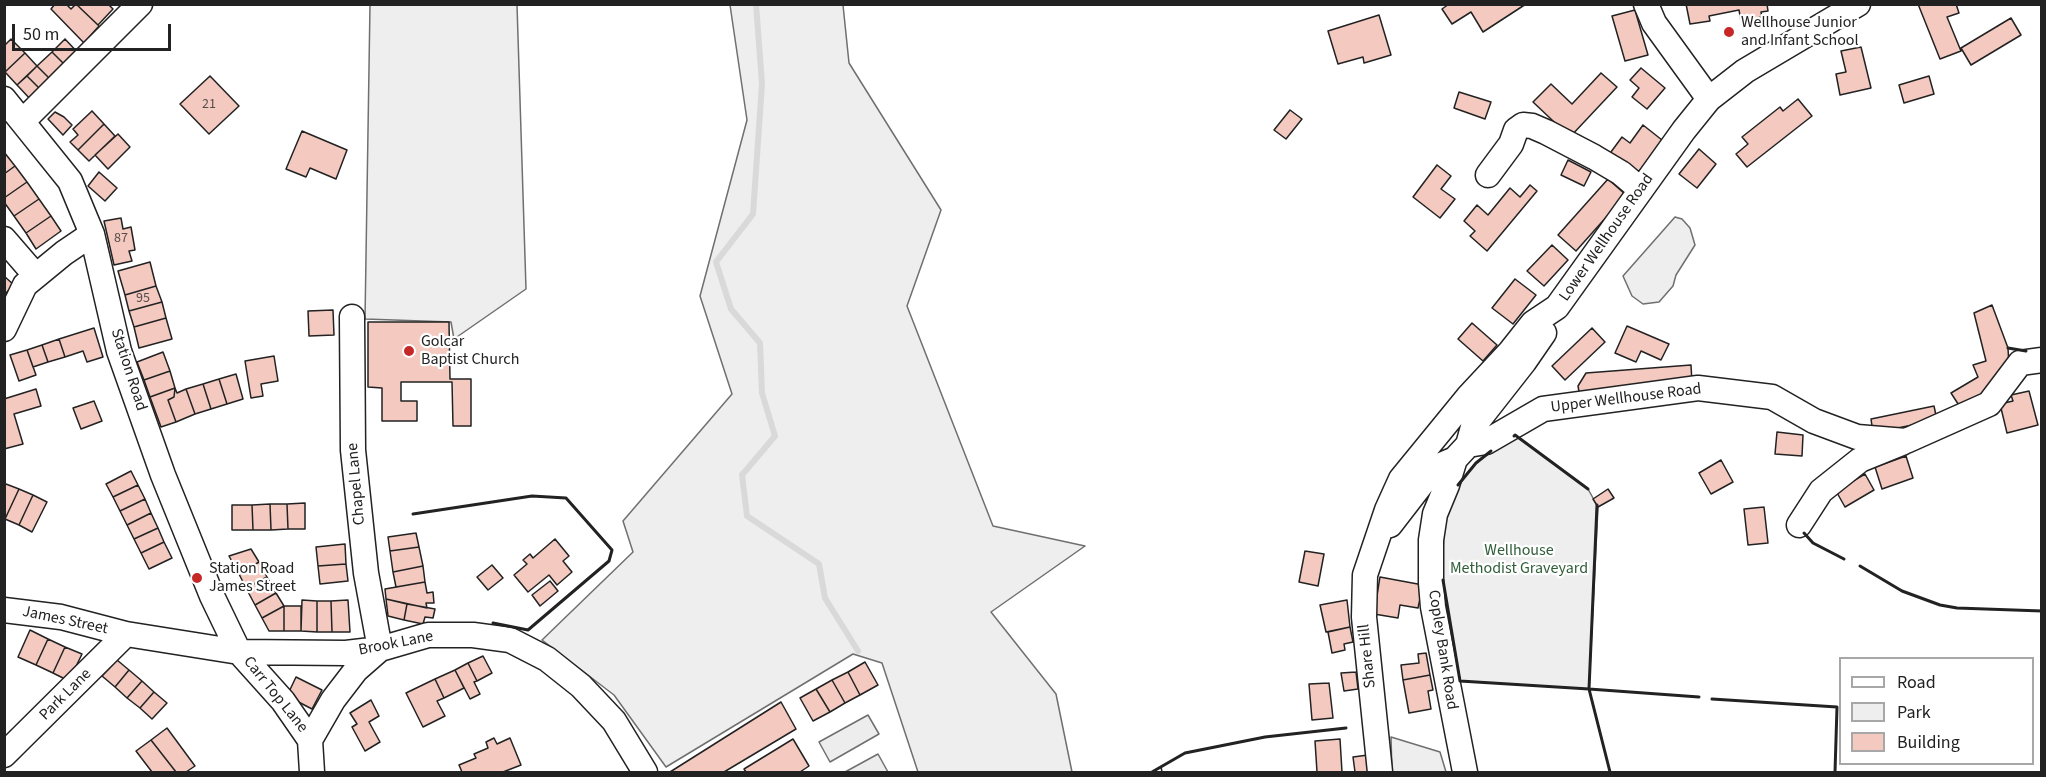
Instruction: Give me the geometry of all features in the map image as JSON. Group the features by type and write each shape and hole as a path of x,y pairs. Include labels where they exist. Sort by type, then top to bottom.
{"street":[{"path":"12,114 140,4"},
{"path":"1646,4 1654,23 1710,99"},
{"name":"Lower Wellhouse Road","path":"1377,542 1387,510 1407,471 1468,397 1533,324 1557,307 1684,130 1710,99 1745,71 1858,4"},
{"name":"Station Road","path":"12,114 70,181 92,234 119,351 163,475 212,596 239,651"},
{"path":"1488,175 1511,144 1516,130 1523,125 1546,132 1594,157 1621,173 1641,190"},
{"path":"4,329 25,285 64,253 92,234"},
{"path":"4,239 36,276"},
{"name":"Copley Bank Road","path":"1465,772 1433,607 1431,540 1435,514 1473,426 1524,362 1547,328 1557,307"},
{"name":"Chapel Lane","path":"352,317 353,450 366,573 380,649"},
{"name":"Upper Wellhouse Road","path":"1462,452 1486,442 1543,409 1698,388 1772,397 1814,421 1857,437 1906,441 1989,404 2020,363 2042,360"},
{"path":"1799,525 1821,491 1860,460 1906,441"},
{"path":"1377,542 1434,468 1462,452"},
{"name":"Share Hill","path":"1377,542 1365,575 1364,617 1380,772"},
{"name":"James Street","path":"4,610 61,617 126,634"},
{"name":"Brook Lane","path":"126,634 239,651 346,653 380,649 428,635 473,635 510,640 548,659 581,686 614,721 645,772"},
{"name":"Park Lane","path":"4,755 126,634"},
{"name":"Carr Top Lane","path":"310,740 333,700 356,670 380,649"},
{"name":"Carr Top Lane","path":"239,651 283,700 310,740 312,772"}],"green space":[{"path":"370,5 517,5 526,289 454,339 451,322 365,319"},
{"path":"730,5 843,5 849,63 941,210 907,306 993,526 1085,546 991,612 1056,694 1072,772 918,772 882,663 853,654 666,767 614,695 542,640 633,552 623,521 732,394 700,296 747,120"},
{"path":"1675,217 1682,219 1690,228 1695,245 1676,275 1673,286 1659,302 1643,304 1632,296 1623,276"},
{"name":"Wellhouse Methodist Graveyard","path":"1515,435 1588,489 1598,507 1589,689 1460,681 1442,575 1444,530 1448,505 1456,487 1476,463"},
{"path":"1391,737 1440,752 1446,772 1392,772"}],"shaded area":[{"path":"868,715 879,734 830,762 819,742"},
{"path":"878,754 888,772 845,772"}],"building":[{"path":"55,4 66,4 71,9 76,4 99,26 84,43 51,9"},
{"path":"76,4 108,4 113,9 98,25"},
{"path":"1449,4 1526,4 1483,32 1471,12 1452,24 1442,9"},
{"path":"1686,4 1767,4 1768,11 1761,12 1762,17 1741,21 1739,10 1709,16 1710,21 1690,24"},
{"path":"1918,4 1956,4 1959,13 1947,17 1961,51 1940,59"},
{"path":"1635,10 1648,55 1625,61 1612,16"},
{"path":"1379,15 1391,55 1364,63 1363,57 1338,64 1328,31"},
{"path":"2011,18 2021,35 1971,65 1961,48"},
{"path":"11,39 25,53 5,72 4,46"},
{"path":"65,39 81,56 68,68 52,52"},
{"path":"1861,47 1871,88 1840,95 1836,74 1846,72 1841,51"},
{"path":"52,52 64,64 49,78 37,66"},
{"path":"25,53 37,66 17,85 5,72"},
{"path":"37,66 53,82 43,92 27,76"},
{"path":"1641,68 1665,88 1647,109 1632,97 1639,88 1630,80"},
{"path":"1601,73 1617,87 1570,137 1533,102 1551,84 1572,104"},
{"path":"27,76 43,92 32,101 17,85"},
{"path":"210,76 239,106 209,134 180,104"},
{"path":"1929,76 1934,94 1904,103 1899,85"},
{"path":"1459,92 1491,102 1485,119 1454,108"},
{"path":"1798,99 1812,116 1747,167 1736,154 1748,144 1742,137 1780,107 1783,111"},
{"path":"1290,110 1302,119 1286,139 1274,130"},
{"path":"92,111 104,124 78,150 70,142 78,135 73,129"},
{"path":"55,112 72,125 63,135 48,119"},
{"path":"104,124 115,136 89,161 78,150"},
{"path":"1643,125 1662,140 1636,176 1608,156 1622,137 1630,143"},
{"path":"302,131 347,150 336,179 310,168 306,177 286,169"},
{"path":"118,134 130,147 108,169 95,155"},
{"path":"1699,149 1716,164 1697,188 1679,174"},
{"path":"4,152 15,166 4,174"},
{"path":"1568,160 1591,172 1584,186 1561,175"},
{"path":"1437,165 1451,176 1441,189 1455,199 1440,218 1413,197"},
{"path":"15,166 27,182 4,198 4,174"},
{"path":"99,172 117,188 105,201 88,186"},
{"path":"1608,179 1626,195 1576,251 1558,235"},
{"path":"27,182 39,199 14,216 4,202 4,198"},
{"path":"1530,185 1537,191 1487,251 1470,236 1475,231 1464,221 1477,205 1488,215 1510,188 1520,197"},
{"path":"39,199 51,216 26,233 14,216"},
{"path":"51,216 61,231 36,249 26,233"},
{"path":"121,218 123,229 131,227 135,250 129,251 132,261 114,265 104,221"},
{"path":"1552,245 1568,260 1544,286 1527,271"},
{"path":"150,262 156,286 125,295 118,271"},
{"path":"4,276 14,285 4,295"},
{"path":"1515,279 1536,295 1513,324 1492,308"},
{"path":"156,286 162,302 129,311 125,295"},
{"path":"162,302 166,318 134,327 129,311"},
{"path":"1992,305 2008,348 2009,366 1994,388 1962,410 1951,393 1978,377 1973,365 1986,361 1974,313"},
{"path":"333,310 334,335 309,336 308,311"},
{"path":"166,318 172,339 139,348 134,327"},
{"name":"Golcar Baptist Church","path":"368,322 449,322 450,379 471,379 471,426 453,426 452,382 401,382 401,401 417,401 417,421 382,421 382,388 368,387"},
{"path":"1472,323 1497,345 1483,361 1458,339"},
{"path":"1627,326 1669,344 1661,360 1641,351 1636,362 1615,353"},
{"path":"94,328 103,357 87,362 83,351 65,357 59,339"},
{"path":"1592,328 1605,342 1565,380 1552,366"},
{"path":"59,339 65,357 48,362 42,345"},
{"path":"42,345 48,362 33,367 27,350"},
{"path":"27,350 36,375 19,381 10,355"},
{"path":"163,352 170,371 144,380 137,362"},
{"path":"274,356 278,381 261,384 263,396 251,398 245,361"},
{"path":"1691,365 1692,383 1580,397 1578,386 1586,373"},
{"path":"170,371 175,388 150,397 144,380"},
{"path":"236,374 243,399 227,404 219,379"},
{"path":"219,379 227,404 211,409 203,384"},
{"path":"203,384 211,409 195,414 186,389"},
{"path":"175,388 177,393 186,389 195,414 176,422 168,400 174,397"},
{"path":"175,388 174,397 168,400 176,422 161,427 150,397"},
{"path":"36,389 41,406 14,414 23,444 4,449 4,399"},
{"path":"2029,391 2038,425 2007,433 2000,404 2013,401 2011,395"},
{"path":"94,401 102,421 81,429 73,408"},
{"path":"1934,406 1937,420 1873,433 1871,419"},
{"path":"1777,432 1803,435 1802,456 1775,454"},
{"path":"1906,456 1913,478 1882,489 1875,467"},
{"path":"1721,460 1733,482 1711,494 1699,473"},
{"path":"131,471 138,485 113,497 106,484"},
{"path":"1865,474 1874,490 1845,507 1836,491"},
{"path":"6,484 19,489 5,519 4,488"},
{"path":"138,485 145,499 120,511 113,497"},
{"path":"19,489 33,495 19,525 5,519"},
{"path":"1608,489 1614,498 1598,507 1593,499"},
{"path":"33,495 47,502 32,532 19,525"},
{"path":"145,499 151,513 127,525 120,511"},
{"path":"305,503 305,529 288,529 287,504"},
{"path":"270,504 287,504 288,529 271,530"},
{"path":"270,504 271,530 253,530 252,505"},
{"path":"232,505 252,505 253,530 232,530"},
{"path":"1764,507 1768,543 1748,545 1744,509"},
{"path":"151,513 158,528 134,539 127,525"},
{"path":"158,528 164,542 141,553 134,539"},
{"path":"416,533 419,547 390,551 388,537"},
{"path":"555,539 569,556 563,561 572,572 557,585 549,575 528,592 514,575 527,564 523,560 530,554 533,558"},
{"path":"164,542 172,558 149,569 141,553"},
{"path":"345,544 346,564 318,566 316,547"},
{"path":"419,547 423,566 393,572 390,551"},
{"path":"251,549 259,562 239,574 229,556"},
{"path":"1305,551 1324,554 1318,586 1299,582"},
{"path":"259,562 267,577 246,588 239,574"},
{"path":"346,564 348,581 320,584 318,566"},
{"path":"492,565 503,578 488,590 477,577"},
{"path":"423,566 425,582 396,587 393,572"},
{"path":"267,577 276,593 255,605 246,588"},
{"path":"1380,577 1423,585 1418,608 1400,605 1398,618 1374,614"},
{"path":"550,581 558,591 540,606 532,595"},
{"path":"425,582 427,593 433,592 434,603 426,603 427,608 386,599 385,589"},
{"path":"276,593 284,606 262,618 255,605"},
{"path":"386,599 407,604 404,620 388,616"},
{"path":"302,600 317,601 317,632 301,631"},
{"path":"348,600 350,632 332,632 331,601"},
{"path":"1347,600 1350,627 1326,632 1320,605"},
{"path":"317,601 331,601 332,632 317,632"},
{"path":"407,604 435,609 433,618 425,617 423,624 404,620"},
{"path":"284,606 301,606 301,631 284,631"},
{"path":"284,606 284,631 269,631 262,618"},
{"path":"1350,627 1353,642 1344,644 1345,650 1332,653 1328,632"},
{"path":"30,630 48,639 36,665 18,657"},
{"path":"48,639 65,647 53,673 36,665"},
{"path":"65,647 82,654 69,681 53,673"},
{"path":"1426,653 1430,675 1403,680 1401,665 1419,663 1418,654"},
{"path":"483,656 492,673 477,681 468,663"},
{"path":"117,660 129,670 115,687 102,676"},
{"path":"865,662 878,685 860,695 848,672"},
{"path":"468,663 477,681 474,682 480,694 470,699 455,670"},
{"path":"129,670 142,681 127,698 115,687"},
{"path":"455,670 464,688 444,698 435,679"},
{"path":"848,672 860,695 845,703 832,680"},
{"path":"1356,672 1358,689 1344,691 1341,673"},
{"path":"1430,675 1433,690 1428,691 1431,709 1409,713 1403,680"},
{"path":"296,677 322,690 312,709 287,696"},
{"path":"435,679 444,698 437,701 445,716 423,727 406,693"},
{"path":"832,680 845,703 830,712 816,689"},
{"path":"142,681 154,692 140,708 127,698"},
{"path":"1329,683 1333,718 1312,720 1309,684"},
{"path":"816,689 830,712 813,721 800,698"},
{"path":"154,692 167,703 152,719 140,708"},
{"path":"371,700 379,716 369,722 380,742 365,751 352,727 357,724 350,713"},
{"path":"781,702 796,729 724,772 670,772"},
{"path":"167,728 195,766 186,772 176,772 151,740"},
{"path":"494,738 497,744 510,738 521,765 503,772 462,772 459,765 476,758 474,754 488,748 486,742"},
{"path":"793,739 809,766 800,772 746,772 744,769"},
{"path":"1340,739 1342,772 1317,772 1315,741"},
{"path":"151,740 176,772 152,772 136,751"},
{"path":"1368,755 1370,772 1355,772 1353,757"}],"waterway":[{"path":"756,4 762,84 753,214 716,262 731,309 760,343 762,393 775,436 742,475 747,516 819,564 825,598 858,651"}],"fence":[{"path":"1161,767 1162,772"}],"wall":[{"path":"2008,348 2026,351"},
{"path":"1514,436 1588,489"},
{"path":"1458,485 1476,463 1491,451"},
{"path":"413,514 532,496 566,498 612,550 609,561 528,630 493,623"},
{"path":"1443,580 1460,681 1589,689 1597,505"},
{"path":"1804,533 1813,543 1844,559"},
{"path":"1860,566 1902,591 1940,605 1957,608 2042,611"},
{"path":"1610,772 1589,689 1699,697"},
{"path":"1712,699 1837,707 1835,772"},
{"path":"1152,772 1185,753 1265,737 1346,728"}],"place":[{"name":"Wellhouse Junior and Infant School","path":"1729,32"},
{"name":"Golcar Baptist Church","path":"409,351"},
{"name":"Station Road James Street","path":"197,578"}]}
